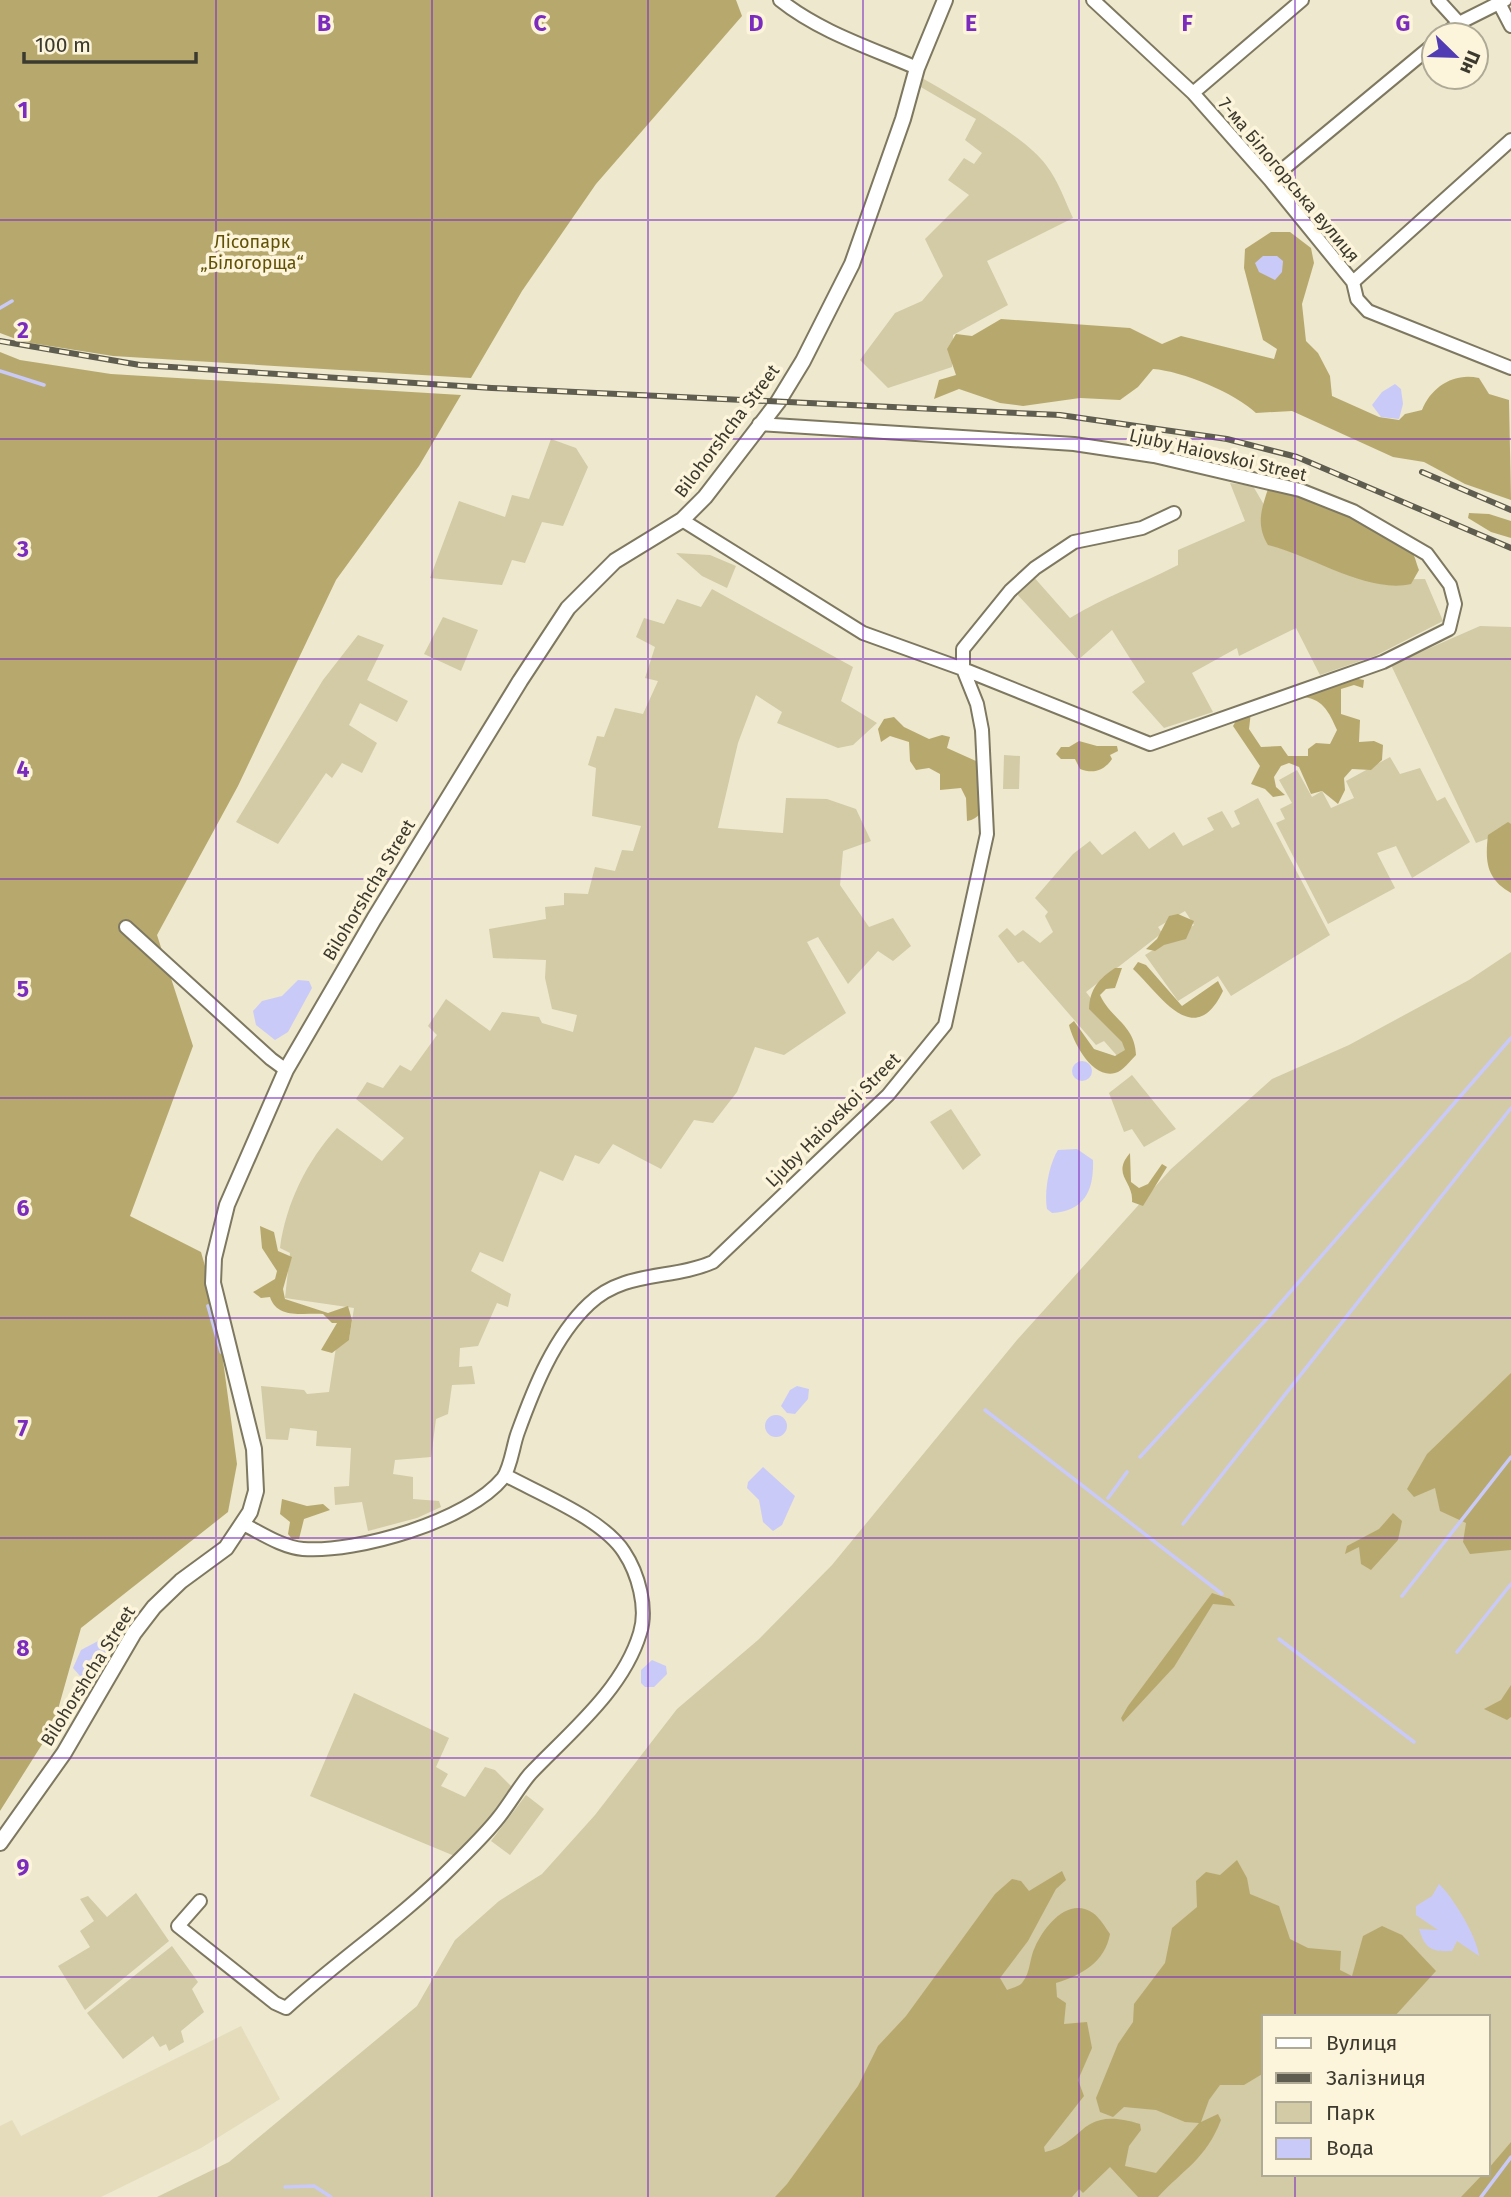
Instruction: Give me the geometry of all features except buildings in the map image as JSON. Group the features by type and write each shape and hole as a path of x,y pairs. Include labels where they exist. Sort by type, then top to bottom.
{"street":[{"path":"781,0 802,16 845,38 917,68"},
{"name":"Bilohorshcha Street","path":"0,1843 64,1753 147,1616 181,1581 226,1548 245,1525 256,1492 254,1449 213,1283 214,1258 227,1205 286,1070 381,907 568,608 615,561 682,520 705,497 778,402 803,361 852,264 904,119 917,68 945,0"},
{"name":"7-ма Білогорська вулиця","path":"1093,0 1150,56 1193,93 1270,180 1353,282 1357,299 1368,311 1511,368"},
{"path":"1193,93 1302,0"},
{"path":"1438,0 1457,21"},
{"path":"1463,21 1502,1 1511,26"},
{"path":"1270,180 1420,56"},
{"path":"1353,282 1511,140"},
{"name":"Ljuby Haiovskoi Street","path":"682,520 863,634 963,669 1150,744 1382,662 1449,629 1455,604 1450,585 1427,554 1353,511 1300,490 1154,456 1074,444 759,424"},
{"path":"963,669 963,649 1010,591 1035,568 1074,542 1142,528 1174,513"},
{"name":"Ljuby Haiovskoi Street","path":"245,1525 282,1544 302,1549 338,1548 443,1519 481,1497 505,1475 537,1385 566,1330 591,1301 630,1280 698,1268 713,1262 888,1095 945,1025 987,834 982,730 977,704 963,669"},
{"path":"126,928 286,1070"},
{"path":"200,1901 178,1926 275,2003 286,2008 330,1968 377,1936 451,1868 489,1829 530,1774 591,1712 619,1674 640,1633 641,1606 636,1576 618,1542 604,1530 505,1475"}],"shaded area":[{"path":"241,2026 280,2099 201,2148 101,2197 0,2197 0,2126 12,2120 21,2136"}],"green space":[{"name":"Лісопарк „Білогорща“","path":"0,0 736,0 742,16 596,184 522,291 471,378 113,356 24,342 0,333"},
{"path":"922,78 988,118 1036,154 1054,177 1073,218 987,261 1008,305 953,335 952,367 888,388 860,360 895,313 922,301 943,276 925,239 969,195 948,180 964,158 974,164 982,153 965,140 976,119 919,86"},
{"path":"1271,232 1290,232 1311,248 1314,263 1302,304 1306,341 1318,353 1330,376 1332,396 1379,417 1399,420 1405,414 1422,410 1437,388 1461,377 1479,378 1489,394 1509,400 1511,500 1465,484 1424,462 1393,457 1292,411 1256,413 1222,391 1165,371 1153,369 1138,387 1120,400 1080,398 1023,406 1000,403 959,389 934,399 939,380 956,375 947,349 956,334 972,336 1001,319 1130,328 1162,344 1181,336 1274,359 1277,349 1263,340 1244,268 1245,249"},
{"path":"0,352 20,360 111,374 461,395 419,466 336,580 238,786 157,935 193,1046 130,1216 201,1252 215,1301 237,1464 228,1512 81,1628 53,1727 0,1811"},
{"path":"551,439 576,448 588,467 563,526 542,522 525,563 512,560 502,585 430,578 459,501 505,517 512,495 529,499"},
{"path":"1230,483 1253,486 1284,539 1322,560 1366,580 1425,579 1443,621 1375,656 1320,675 1296,628 1239,656 1237,648 1192,673 1213,712 1164,728 1132,692 1145,682 1112,630 1078,660 1016,593 1032,575 1070,618 1178,565 1178,550 1245,521"},
{"path":"1268,489 1302,496 1342,511 1397,541 1412,552 1419,570 1411,584 1376,584 1268,545 1262,531 1261,517"},
{"path":"1469,513 1489,514 1511,521 1511,538 1491,532 1468,518"},
{"path":"676,553 710,555 736,566 727,588 702,576"},
{"path":"712,589 853,667 841,701 877,723 853,745 838,748 777,723 782,712 756,695 738,743 718,828 783,833 786,798 827,799 856,809 871,841 843,851 840,885 869,927 893,918 911,946 893,961 878,951 848,984 818,937 807,942 846,1013 784,1055 755,1047 737,1092 713,1123 694,1120 661,1169 613,1144 599,1164 575,1155 563,1181 540,1171 503,1262 480,1252 471,1271 511,1294 508,1307 497,1303 478,1346 460,1348 459,1367 472,1366 475,1384 452,1385 448,1414 436,1419 431,1457 395,1460 393,1474 413,1477 413,1499 439,1501 441,1507 417,1518 368,1531 362,1502 335,1505 334,1487 349,1486 351,1448 316,1446 317,1431 290,1428 288,1440 266,1439 261,1386 304,1390 307,1394 329,1392 337,1341 349,1340 354,1308 285,1298 290,1253 280,1248 287,1215 307,1169 337,1128 382,1161 404,1138 356,1099 367,1082 383,1088 400,1065 411,1071 437,1035 428,1026 446,999 490,1031 502,1012 539,1017 542,1023 573,1032 577,1015 552,1009 545,978 546,960 493,958 489,929 546,919 545,907 564,905 564,893 588,894 595,867 615,871 622,850 633,851 641,826 592,816 596,768 588,765 597,736 604,737 615,708 643,714 658,681 645,678 655,647 636,637 644,618 664,624 677,599 701,607"},
{"path":"443,617 478,630 461,671 424,654"},
{"path":"1480,626 1511,627 1511,830 1476,843 1391,665"},
{"path":"358,635 384,645 367,680 408,701 397,722 360,703 349,725 377,743 362,773 342,763 332,778 326,773 278,844 236,822 323,680"},
{"path":"1344,676 1364,680 1363,688 1354,685 1341,689 1341,714 1360,720 1359,742 1374,741 1383,745 1382,760 1371,770 1352,769 1344,778 1345,790 1338,804 1322,791 1311,794 1299,767 1289,763 1281,766 1274,777 1276,787 1285,795 1273,797 1265,789 1251,784 1260,766 1233,726 1238,717 1251,712 1249,729 1261,747 1281,746 1288,756 1308,756 1308,749 1316,743 1330,744 1337,730 1324,707 1314,700 1300,697"},
{"path":"894,717 904,727 929,739 942,735 950,737 947,748 976,761 983,804 976,817 967,821 966,798 961,788 940,790 940,774 929,768 916,770 910,761 909,742 890,736 881,742 878,729 884,719"},
{"path":"1079,741 1097,746 1117,746 1118,751 1110,755 1112,759 1102,769 1080,769 1075,759 1061,759 1056,754 1061,747 1069,747"},
{"path":"1004,755 1020,756 1019,789 1003,789"},
{"path":"1390,757 1400,774 1420,768 1437,801 1445,797 1470,842 1412,878 1396,846 1377,853 1395,888 1328,924 1276,823 1285,819 1280,809 1292,803 1279,780 1297,770 1312,797 1322,791 1331,808 1354,798 1346,781"},
{"path":"1258,798 1330,935 1231,996 1218,976 1178,1001 1145,955 1194,925 1185,911 1158,927 1162,933 1086,992 1130,1049 1119,1058 1104,1041 1096,1045 1023,961 1018,963 998,936 1007,928 1015,936 1023,930 1040,943 1053,932 1045,916 1048,912 1035,898 1073,854 1090,841 1102,855 1135,831 1149,849 1174,832 1183,846 1214,830 1207,818 1222,811 1232,828 1240,824 1234,811"},
{"path":"1508,822 1511,824 1511,893 1496,882 1487,861 1488,835"},
{"path":"1178,914 1194,921 1186,939 1164,945 1155,951 1146,949 1157,939 1169,916"},
{"path":"1511,952 1511,2197 157,2197 229,2162 417,2006 455,1940 499,1901 542,1874 595,1815 677,1709 758,1640 832,1565 1017,1340 1171,1169 1272,1079 1349,1045 1469,980"},
{"path":"1138,962 1146,965 1182,1006 1218,981 1223,991 1212,1009 1200,1017 1189,1017 1165,1003 1133,969"},
{"path":"1115,968 1122,968 1115,988 1106,989 1100,995 1132,1036 1136,1055 1121,1070 1107,1073 1091,1065 1085,1058 1069,1025 1074,1021 1094,1049 1115,1056 1125,1050 1122,1042 1089,1009 1096,985"},
{"path":"1132,1075 1176,1129 1144,1147 1132,1129 1124,1132 1109,1093"},
{"path":"951,1109 981,1155 963,1170 930,1122"},
{"path":"1130,1153 1131,1182 1139,1188 1148,1184 1162,1164 1167,1167 1143,1206 1132,1202 1123,1173"},
{"path":"260,1226 274,1232 278,1251 292,1257 283,1289 285,1299 328,1313 348,1306 352,1320 349,1340 332,1353 321,1350 337,1323 332,1323 323,1314 284,1312 273,1304 270,1297 261,1298 253,1292 275,1279 277,1271 262,1248"},
{"path":"1511,1373 1511,1550 1470,1554 1463,1542 1466,1523 1440,1511 1435,1488 1414,1497 1407,1489 1427,1454"},
{"path":"282,1499 307,1506 323,1504 330,1510 304,1519 299,1539 292,1539 288,1534 290,1522 280,1514"},
{"path":"1393,1513 1402,1521 1398,1540 1371,1570 1361,1564 1359,1547 1345,1554 1347,1546 1379,1529"},
{"path":"1212,1593 1230,1599 1235,1606 1213,1604 1174,1667 1123,1722 1121,1718 1128,1706"},
{"path":"1511,1685 1511,1717 1507,1720 1484,1709 1501,1700"},
{"path":"354,1693 449,1738 436,1767 448,1774 441,1786 465,1797 485,1767 495,1770 512,1787 487,1824 457,1857 310,1796"},
{"path":"526,1795 544,1809 510,1855 491,1841"},
{"path":"1237,1860 1247,1878 1250,1894 1279,1906 1290,1939 1308,1948 1341,1951 1340,1970 1352,1976 1363,1936 1382,1926 1402,1935 1436,1971 1396,2015 1262,2015 1262,2074 1244,2085 1220,2085 1209,2100 1201,2122 1218,2114 1221,2120 1215,2133 1194,2163 1158,2197 1138,2197 1110,2167 1083,2193 1079,2189 1072,2197 775,2197 858,2086 878,2046 906,2016 995,1894 1012,1879 1021,1881 1029,1891 1062,1871 1066,1880 1056,1889 1028,1941 1000,1978 1007,1990 1022,1983 1039,1939 1051,1923 1066,1911 1075,1908 1093,1913 1110,1934 1098,1960 1075,1976 1056,1983 1057,1997 1066,2003 1064,2024 1087,2022 1092,2048 1078,2080 1084,2096 1044,2147 1045,2152 1069,2141 1094,2122 1120,2119 1140,2124 1141,2130 1129,2146 1125,2166 1156,2173 1199,2123 1185,2122 1156,2110 1124,2107 1113,2117 1100,2112 1096,2098 1118,2044 1133,2022 1134,2004 1165,1963 1172,1928 1197,1907 1196,1881 1206,1872 1220,1875"},
{"path":"136,1893 169,1941 85,2010 58,1966 90,1947 80,1931 94,1921 80,1899 88,1896 107,1917"},
{"path":"172,1946 198,1982 192,1989 204,2012 181,2031 184,2042 169,2051 166,2044 160,2047 153,2036 123,2059 87,2013"},
{"path":"1511,2142 1511,2197 1461,2197 1481,2176 1490,2176 1490,2167"}],"water":[{"path":"1263,256 1277,256 1283,261 1282,272 1275,280 1259,272 1255,263"},
{"path":"1395,384 1401,389 1403,404 1399,419 1381,417 1372,405 1382,392"},
{"path":"298,980 309,981 312,988 288,1032 275,1040 256,1025 253,1011 262,1001 282,996"},
{"path":"1078,1061 1086,1061 1092,1071 1086,1081 1078,1081 1072,1075 1072,1067"},
{"path":"1077,1149 1093,1160 1089,1189 1080,1203 1052,1213 1047,1209 1046,1195 1052,1163 1058,1150"},
{"path":"797,1386 809,1389 808,1399 795,1414 787,1413 781,1406 790,1390"},
{"path":"776,1415 784,1418 787,1426 784,1434 776,1437 768,1434 765,1426 768,1418"},
{"path":"763,1467 795,1496 782,1525 773,1531 763,1522 759,1500 747,1488 748,1482"},
{"path":"100,1640 108,1649 89,1678 80,1676 73,1668 81,1650"},
{"path":"652,1660 666,1666 667,1674 654,1687 645,1687 641,1683 641,1670"},
{"path":"1439,1884 1464,1918 1479,1956 1457,1941 1452,1951 1445,1951 1434,1950 1424,1941 1419,1929 1438,1930 1416,1915 1416,1906 1432,1896"}],"waterway":[{"path":"0,308 12,301"},
{"path":"0,371 44,385"},
{"path":"1140,1457 1271,1314 1511,1038"},
{"path":"1183,1524 1511,1108"},
{"path":"208,1306 221,1352"},
{"path":"985,1410 1222,1594"},
{"path":"1402,1596 1511,1457"},
{"path":"1108,1498 1127,1472"},
{"path":"1457,1652 1511,1584"},
{"path":"1279,1639 1414,1742"},
{"path":"1481,2197 1511,2157"},
{"path":"285,2187 314,2186 331,2197"}],"railway":[{"path":"0,341 140,365 492,388 1060,415 1227,439 1297,457 1511,548"},
{"path":"1422,472 1511,510"}]}
